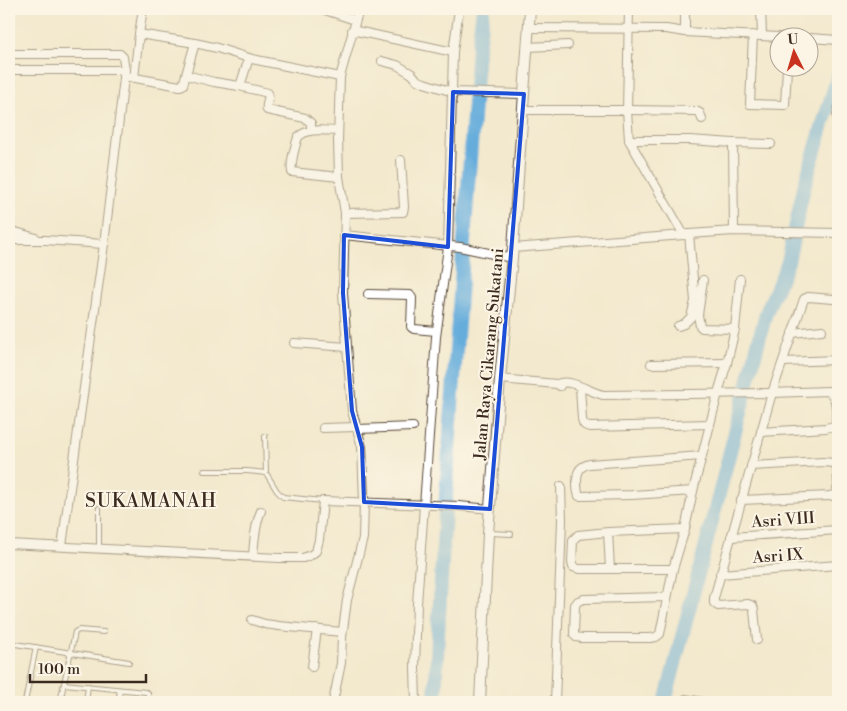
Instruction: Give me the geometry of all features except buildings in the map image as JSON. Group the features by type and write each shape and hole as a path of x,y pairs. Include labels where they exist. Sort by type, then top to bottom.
{"main road":[{"name":"Jalan Raya Cikarang Sukatani","path":"480,702 488,533 500,380 513,253 530,9"}],"street":[{"path":"134,78 143,9"},
{"path":"322,9 355,20"},
{"path":"333,702 341,663 342,632 363,538 362,447 352,411 343,293 344,213 339,177 338,131 340,77 359,9"},
{"path":"416,702 417,604 436,331 448,246 453,52 459,9"},
{"path":"629,9 627,110 629,140 686,234 695,301 691,317 684,324 678,326"},
{"path":"685,9 685,32"},
{"path":"761,9 762,35"},
{"path":"528,28 666,29 685,32 770,36"},
{"path":"352,30 453,52"},
{"path":"139,34 195,43 249,58 340,77"},
{"path":"753,35 750,104 785,105 786,78"},
{"path":"820,39 838,40"},
{"path":"9,70 125,73 134,78 180,86 183,85 195,43"},
{"path":"528,47 568,46"},
{"path":"9,54 120,54 123,57 125,73 104,244 62,546"},
{"path":"239,86 249,58"},
{"path":"382,62 396,65 424,83 453,92 524,94"},
{"path":"186,75 268,93 267,110 307,119 311,130"},
{"path":"838,109 838,121"},
{"path":"523,110 696,111 700,113 702,119"},
{"path":"338,131 311,130 301,134 298,137 291,163 292,172 339,177"},
{"path":"629,140 690,140 771,144"},
{"path":"733,143 734,231"},
{"path":"344,213 403,212 401,160"},
{"path":"9,230 45,240"},
{"path":"344,236 460,247 478,251 513,253 686,234 734,231 838,233"},
{"path":"9,240 45,240 104,244"},
{"path":"667,597 588,598 578,601 575,605 574,634 576,637 582,638 650,638 660,634 673,569 685,529 735,329 740,279"},
{"path":"703,280 698,315 700,326 702,328 735,329"},
{"path":"368,294 410,295 412,298 411,327 414,329 436,331"},
{"path":"757,640 753,606 748,604 718,606 714,603 714,598 772,393 804,299 808,297 833,299"},
{"path":"792,333 822,330"},
{"path":"294,343 347,347"},
{"path":"782,362 838,360"},
{"path":"651,364 727,363"},
{"path":"500,380 557,384 560,382 603,394 828,391 832,393 836,422 834,426 761,432"},
{"path":"577,386 582,423 585,426 710,424"},
{"path":"323,428 414,427"},
{"path":"693,491 579,496 577,476 582,466 588,464 702,456"},
{"path":"742,500 829,496 835,494 838,486 837,465 833,463 751,466"},
{"path":"555,702 562,521 561,486"},
{"path":"9,544 304,558 316,551 323,502 437,505 490,509"},
{"path":"253,556 258,518 262,512"},
{"path":"673,569 579,569 573,566 572,562 573,540 578,535 608,532 685,529"},
{"name":"Asri VIII","path":"731,537 838,530"},
{"path":"608,532 610,569"},
{"name":"Asri IX","path":"720,574 838,565"},
{"path":"252,620 265,624 342,632"},
{"path":"312,667 317,629"}],"lane":[{"path":"265,436 266,473 277,491 283,497 323,502"},
{"path":"204,471 230,470 266,473"},
{"path":"99,508 99,548"},
{"path":"488,533 511,534"},
{"path":"60,702 76,631 104,632"},
{"path":"9,643 129,662"},
{"path":"25,702 36,647"},
{"path":"64,684 148,693 148,702"},
{"path":"86,702 88,686"},
{"path":"118,702 120,690"},
{"path":"680,702 686,697 716,702"}],"highlighted area":[{"path":"453,92 524,94 490,509 364,502 362,447 352,411 343,293 344,235 448,247"}],"waterway":[{"path":"435,702 443,538 454,375 478,47 483,9"},
{"path":"665,702 766,313 788,262 804,187 838,75"}],"district":[{"name":"SUKAMANAH","path":"151,501"}]}
